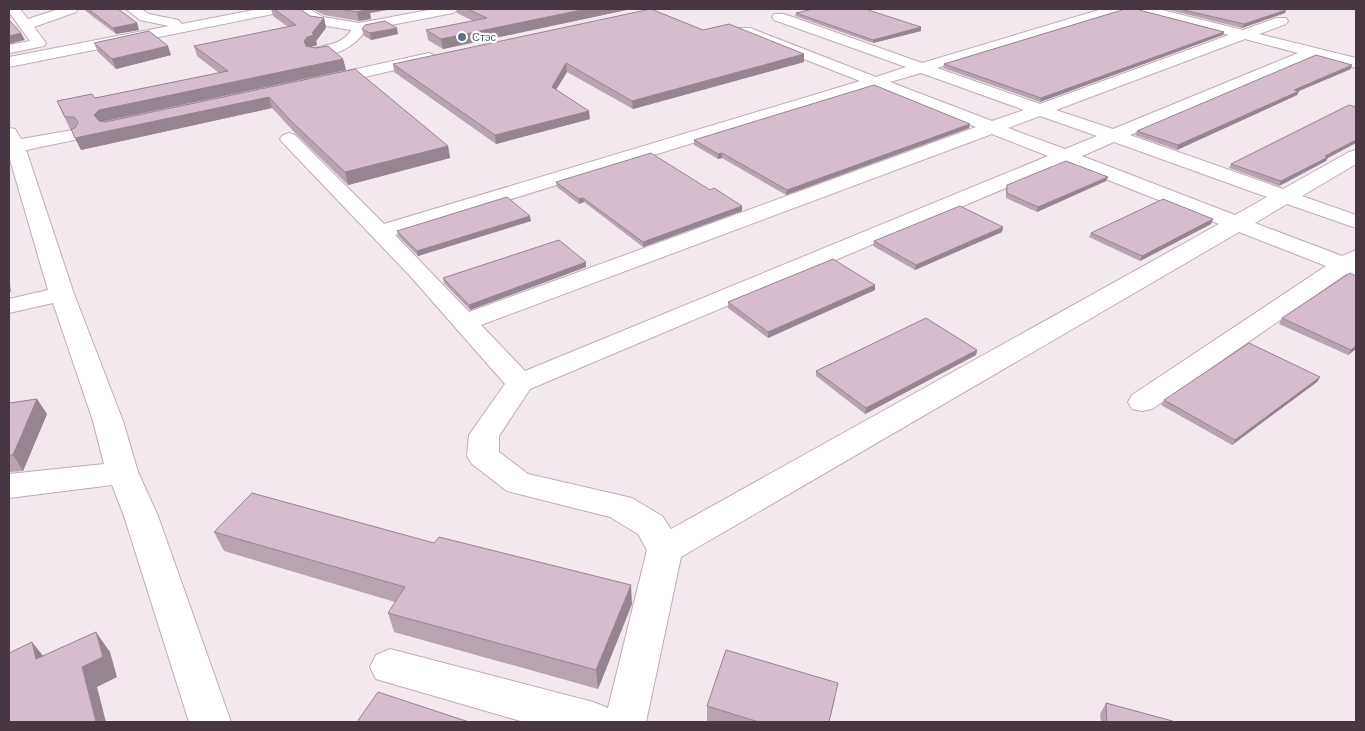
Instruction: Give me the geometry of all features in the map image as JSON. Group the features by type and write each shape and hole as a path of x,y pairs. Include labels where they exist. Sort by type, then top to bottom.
{"street":[{"path":"9,49 39,43 13,9"},
{"path":"25,25 71,9"},
{"path":"133,9 145,17 173,23 179,27"},
{"path":"179,27 209,9"},
{"path":"9,62 278,9"},
{"path":"300,9 319,21 359,27 453,9"},
{"path":"380,232 1115,9"},
{"path":"1143,9 1356,63"},
{"path":"779,17 1356,222"},
{"path":"465,322 1281,21"},
{"path":"315,52 350,43 356,36 359,27"},
{"path":"736,28 1238,224 1352,264"},
{"path":"625,722 665,549 650,525 620,507 518,484 482,456 484,435 520,383 730,299 1063,155 1313,52"},
{"path":"313,83 447,54"},
{"path":"73,135 12,140 62,294 108,421 122,472 141,516 210,722"},
{"path":"289,138 465,322 520,383"},
{"path":"665,549 1356,156"},
{"path":"1142,402 1352,264"},
{"path":"9,306 62,294"},
{"path":"9,486 87,478 122,472"},
{"path":"390,667 592,722"}],"building":[{"path":"88,9 118,9 137,23 113,28"},
{"path":"274,9 300,9 310,16 324,18 312,33 314,35 307,37 304,41 306,46 315,48 328,46 343,59 99,110 94,115 99,121 105,122 355,69 448,146 345,172 291,121 269,97 75,138 71,129 75,128 78,122 74,117 65,117 57,101 92,94 95,98 228,71 194,46 296,25"},
{"path":"340,9 369,9 357,12"},
{"path":"467,9 586,9 441,39 426,30 487,18"},
{"path":"651,9 703,30 729,24 804,54 632,101 566,63 552,87 589,111 495,135 393,64"},
{"path":"813,9 865,9 921,27 873,40 796,13"},
{"path":"1138,9 1224,32 1041,98 944,64 1122,10"},
{"path":"1179,9 1281,9 1286,10 1244,24"},
{"path":"9,20 21,33 9,36"},
{"path":"385,21 397,28 370,33 362,29 365,25"},
{"path":"149,31 168,46 112,59 94,43"},
{"path":"1316,55 1352,65 1294,90 1299,91 1178,145 1137,131"},
{"path":"874,85 970,124 787,190 722,153 718,154 694,140"},
{"path":"1349,105 1356,107 1356,140 1281,181 1231,164"},
{"path":"651,153 710,190 714,188 742,206 643,242 583,198 579,199 556,182"},
{"path":"1066,161 1108,177 1038,207 1007,193 1007,185"},
{"path":"507,197 530,216 417,251 397,231"},
{"path":"1163,199 1213,219 1142,256 1091,233"},
{"path":"960,206 1003,227 916,265 874,241"},
{"path":"559,240 586,262 469,305 443,278"},
{"path":"833,259 875,285 768,332 728,302"},
{"path":"1350,273 1356,276 1356,346 1351,350 1282,318"},
{"path":"926,318 977,350 866,408 816,371"},
{"path":"1249,343 1320,377 1235,440 1164,400"},
{"path":"37,399 13,455 9,455 9,403"},
{"path":"252,493 434,543 439,537 631,585 596,670 388,613 405,587 214,532"},
{"path":"96,632 103,657 82,667 96,722 9,722 9,653 32,642 36,659"},
{"path":"726,650 838,683 829,722 759,722 707,706"},
{"path":"378,692 469,722 357,722"},
{"path":"1106,703 1176,722 1107,722"}],"place":[{"name":"Стэс","path":"462,37"}]}
